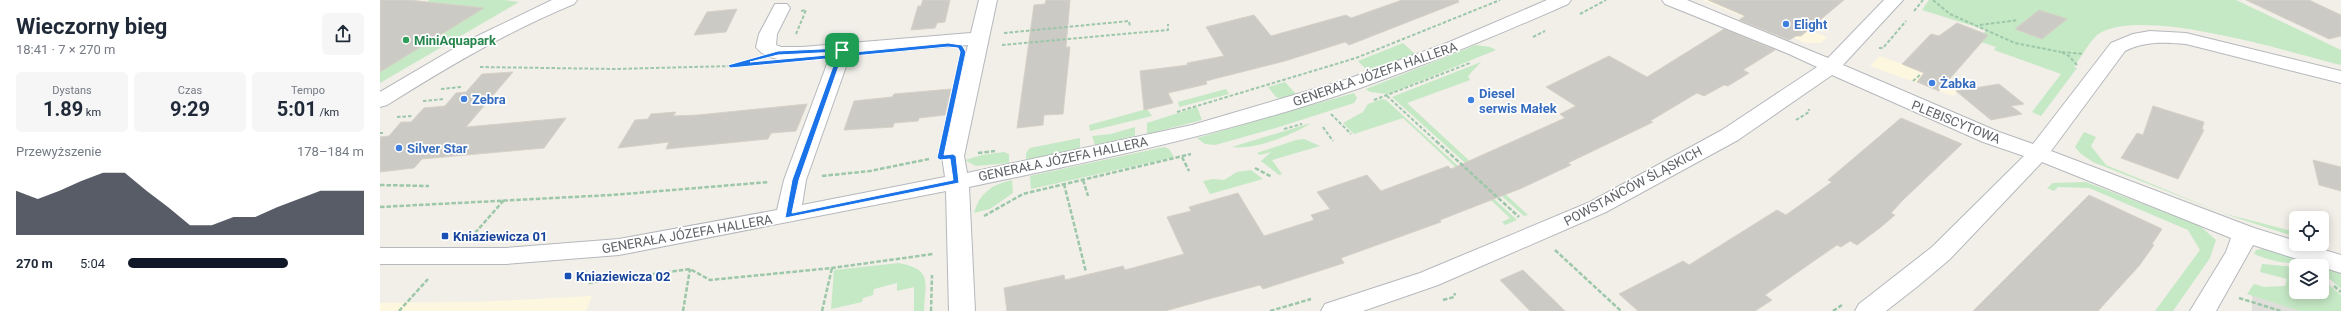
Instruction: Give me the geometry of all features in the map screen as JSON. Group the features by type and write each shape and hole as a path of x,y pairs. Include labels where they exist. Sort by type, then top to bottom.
{"street":[{"path":"962,311 956,182 953,156 992,39 988,0"},
{"name":"GENERAŁA JÓZEFA HALLERA","path":"380,256 479,257 589,250 660,240 788,216 1152,141 1289,104 1404,66 1547,8 1562,0"},
{"name":"PLEBISCYTOWA","path":"1671,0 1796,50 1991,137 2039,153 2245,234 2341,264"},
{"name":"POWSTAŃCÓW ŚLĄSKICH","path":"1334,311 1429,279 1598,208 1730,135 1805,86 1830,66 1894,0"},
{"path":"380,101 460,52 554,2"},
{"path":"781,8 768,34 766,47 778,53 992,39"},
{"path":"1868,311 1909,280 1941,253 2039,153 2118,46 2127,41 2138,38 2166,36 2184,38 2341,77"},
{"path":"788,216 796,180 842,50"},
{"path":"2203,311 2238,252 2245,234"}],"path":[{"path":"1176,112 1356,58 1500,0"},
{"path":"1913,12 1923,0"},
{"path":"1933,0 1950,14 2015,43 2061,52 2090,53"},
{"path":"1877,49 1883,48 1908,18"},
{"path":"1976,25 1994,25 2018,20"},
{"path":"992,39 1009,33 1129,21 1130,27"},
{"path":"992,39 1008,43 1168,30 1168,24"},
{"path":"2061,52 2069,56 2078,66"},
{"path":"730,66 778,53"},
{"path":"474,67 622,69 730,66 761,63"},
{"path":"1387,96 1522,220 1515,222"},
{"path":"1789,123 1809,112 1808,107"},
{"path":"1332,114 1351,134"},
{"path":"1323,127 1332,141"},
{"path":"380,207 697,189 796,180 1001,150"},
{"path":"1182,157 1190,171"},
{"path":"1255,168 1272,177"},
{"path":"1083,180 1088,196"},
{"path":"1064,184 1086,272"},
{"path":"380,185 429,186"},
{"path":"982,217 1023,194"},
{"path":"471,238 504,200"},
{"path":"1549,253 1563,247"},
{"path":"932,262 933,248"},
{"path":"1555,250 1621,311"},
{"path":"577,269 585,268 588,283 690,269 710,280 832,268 933,255"},
{"path":"822,311 832,268"},
{"path":"683,311 690,269"},
{"path":"931,311 932,269"},
{"path":"399,311 431,276 424,276"},
{"path":"1440,301 1454,296 1456,290"},
{"path":"1270,311 1315,298"},
{"path":"2238,298 2281,311"}],"shaded area":[{"path":"1703,0 1730,0 1827,37 1821,43 1806,43"},
{"path":"1880,56 1962,88 1953,96 1870,66"},
{"path":"2252,289 2289,291 2289,299 2329,298 2341,309 2341,311 2252,311"},
{"path":"592,296 586,311 380,311 380,303 477,302"}],"green space":[{"path":"429,0 505,0 519,2 380,83 380,72"},
{"path":"1929,0 2236,0 2341,50 2341,65 2218,34 2182,28 2150,25 2121,26 2100,33 2093,39 2074,67 2077,68 2041,116 2032,112 2061,74 1994,50 1996,47 1978,41 1986,30 1922,10"},
{"path":"1403,43 1415,54 1370,70 1366,69 1358,61"},
{"path":"1476,45 1490,47 1496,50 1388,94 1370,92 1366,89"},
{"path":"1481,62 1468,76 1470,80 1407,103 1528,215 1524,216 1392,97"},
{"path":"1285,82 1296,94 1282,99 1276,97 1268,87"},
{"path":"1226,89 1229,94 1179,107 1178,102"},
{"path":"1354,93 1357,98 1354,103 1279,127 1215,145 1205,144 1197,138"},
{"path":"1382,99 1386,100 1517,220 1505,225 1502,222 1510,218 1403,118 1354,134 1343,123 1363,112 1368,104"},
{"path":"1197,107 1202,120 1147,134 1147,123"},
{"path":"1147,109 1152,116 1090,131 1089,125"},
{"path":"1311,123 1273,141 1251,146 1232,147"},
{"path":"1135,127 1135,136 1095,145 1092,136 1111,134"},
{"path":"2084,132 2096,137 2091,146 2106,165 2222,213 2093,162 2080,153 2075,147"},
{"path":"1080,138 1080,148 1026,160 1026,153 1030,148"},
{"path":"1304,139 1320,146 1272,160 1282,174 1279,175 1261,161 1271,152 1260,155 1257,153 1296,140"},
{"path":"1164,147 1169,149 1174,157 1031,189 1030,176"},
{"path":"1004,152 1009,154 1009,163 976,166 965,160 982,155"},
{"path":"1251,170 1263,179 1210,194 1203,181 1213,179 1224,180 1237,172"},
{"path":"1012,180 1013,193 990,209 974,213 976,206 987,191 998,184"},
{"path":"2086,182 2200,226 2216,240 2210,258 2173,311 2155,311 2200,250 2188,230 2089,188 2058,187 2054,191 2047,188 2053,183"},
{"path":"2222,213 2289,230 2289,235"},
{"path":"2270,249 2302,259 2289,259 2289,263 2280,262 2254,254 2256,250"},
{"path":"899,263 917,269 925,278 924,311 914,311 914,287 897,291 897,283 874,289 873,295 863,298 862,302 831,309 834,270"},
{"path":"2262,264 2289,266 2289,299 2329,299 2329,285 2341,295 2341,311 2300,311 2247,294 2254,284 2264,287 2285,286 2287,279 2260,272"},
{"path":"2329,267 2341,270 2341,289 2329,278"}],"building":[{"name":"MiniAquapark","path":"380,0 409,0 484,8 380,72"},
{"path":"923,0 950,0 945,22 937,23 935,28 911,30 918,6 921,6"},
{"path":"1046,0 1070,0 1066,47 1070,47 1063,114 1044,115 1043,125 1017,128 1034,5 1045,4"},
{"path":"1402,0 1458,0 1459,2 1349,45 1345,42 1285,61 1206,81 1207,84 1168,93 1173,103 1144,110 1140,71 1188,65 1187,63 1224,56 1206,27 1254,15 1271,36 1346,15 1351,18"},
{"path":"1708,0 1844,0 1801,36 1796,36 1789,40 1739,20 1745,16"},
{"path":"2246,0 2309,0 2341,15 2341,36 2329,39"},
{"path":"737,9 726,32 694,35 707,12"},
{"path":"2039,10 2067,19 2042,39 2015,29"},
{"path":"1957,23 1988,35 1939,91 1917,82 1924,73 1902,64 1931,34 1939,36"},
{"path":"1724,29 1775,50 1743,70 1749,73 1728,86 1724,85 1704,96 1697,93 1650,121 1653,122 1568,163 1571,165 1522,188 1440,220 1441,222 1341,258 1344,263 1263,289 1260,285 1165,311 1007,311 1004,288 1064,275 1065,280 1123,266 1125,270 1184,254 1167,217 1191,211 1189,207 1238,193 1264,236 1314,220 1311,215 1330,209 1317,192 1367,175 1381,191 1448,166 1451,169 1565,118 1560,114 1576,106 1546,87 1609,56 1647,77"},
{"path":"513,72 466,127 566,118 544,148 422,159 414,168 380,172 380,137 389,136 401,122 411,122 424,108 445,106 456,93 466,92 482,74"},
{"path":"1999,84 2024,104 2011,106 2022,114 1991,120 1956,91"},
{"path":"951,89 945,115 919,118 918,121 894,123 893,127 844,130 854,101 892,97 894,94"},
{"path":"807,104 796,131 771,133 768,139 666,149 669,142 618,148 635,120 648,119 651,114 676,112 673,116 698,115"},
{"path":"2153,106 2204,122 2202,129 2204,130 2178,179 2121,158 2137,133 2143,135"},
{"path":"1901,118 1962,144 1903,200 1891,213 1895,215 1881,227 1857,245 1850,241 1841,247 1837,245 1765,295 1772,300 1755,311 1638,311 1619,294 1683,261 1689,265 1777,210 1786,215 1832,182 1828,180"},
{"path":"2313,160 2341,167 2341,191 2319,185"},
{"path":"2089,195 2162,229 2152,244 2154,245 2139,266 2098,311 1973,311"},
{"path":"1523,270 1565,311 1530,311 1500,280"}],"place":[{"name":"Elight","path":"1786,24"},
{"name":"MiniAquapark","path":"406,40"},
{"name":"Żabka","path":"1932,83"},
{"name":"Zebra","path":"464,99"},
{"name":"Diesel serwis Małek","path":"1471,100"},
{"name":"Silver Star","path":"399,148"},
{"name":"Kniaziewicza 01","path":"445,236"},
{"name":"Kniaziewicza 02","path":"568,276"}],"route":[{"path":"842,50 778,53 730,66 840,56 948,45 960,46 963,49 963,52 940,158 953,156 956,182 788,216 796,180 810,138 840,56 842,50"}]}
